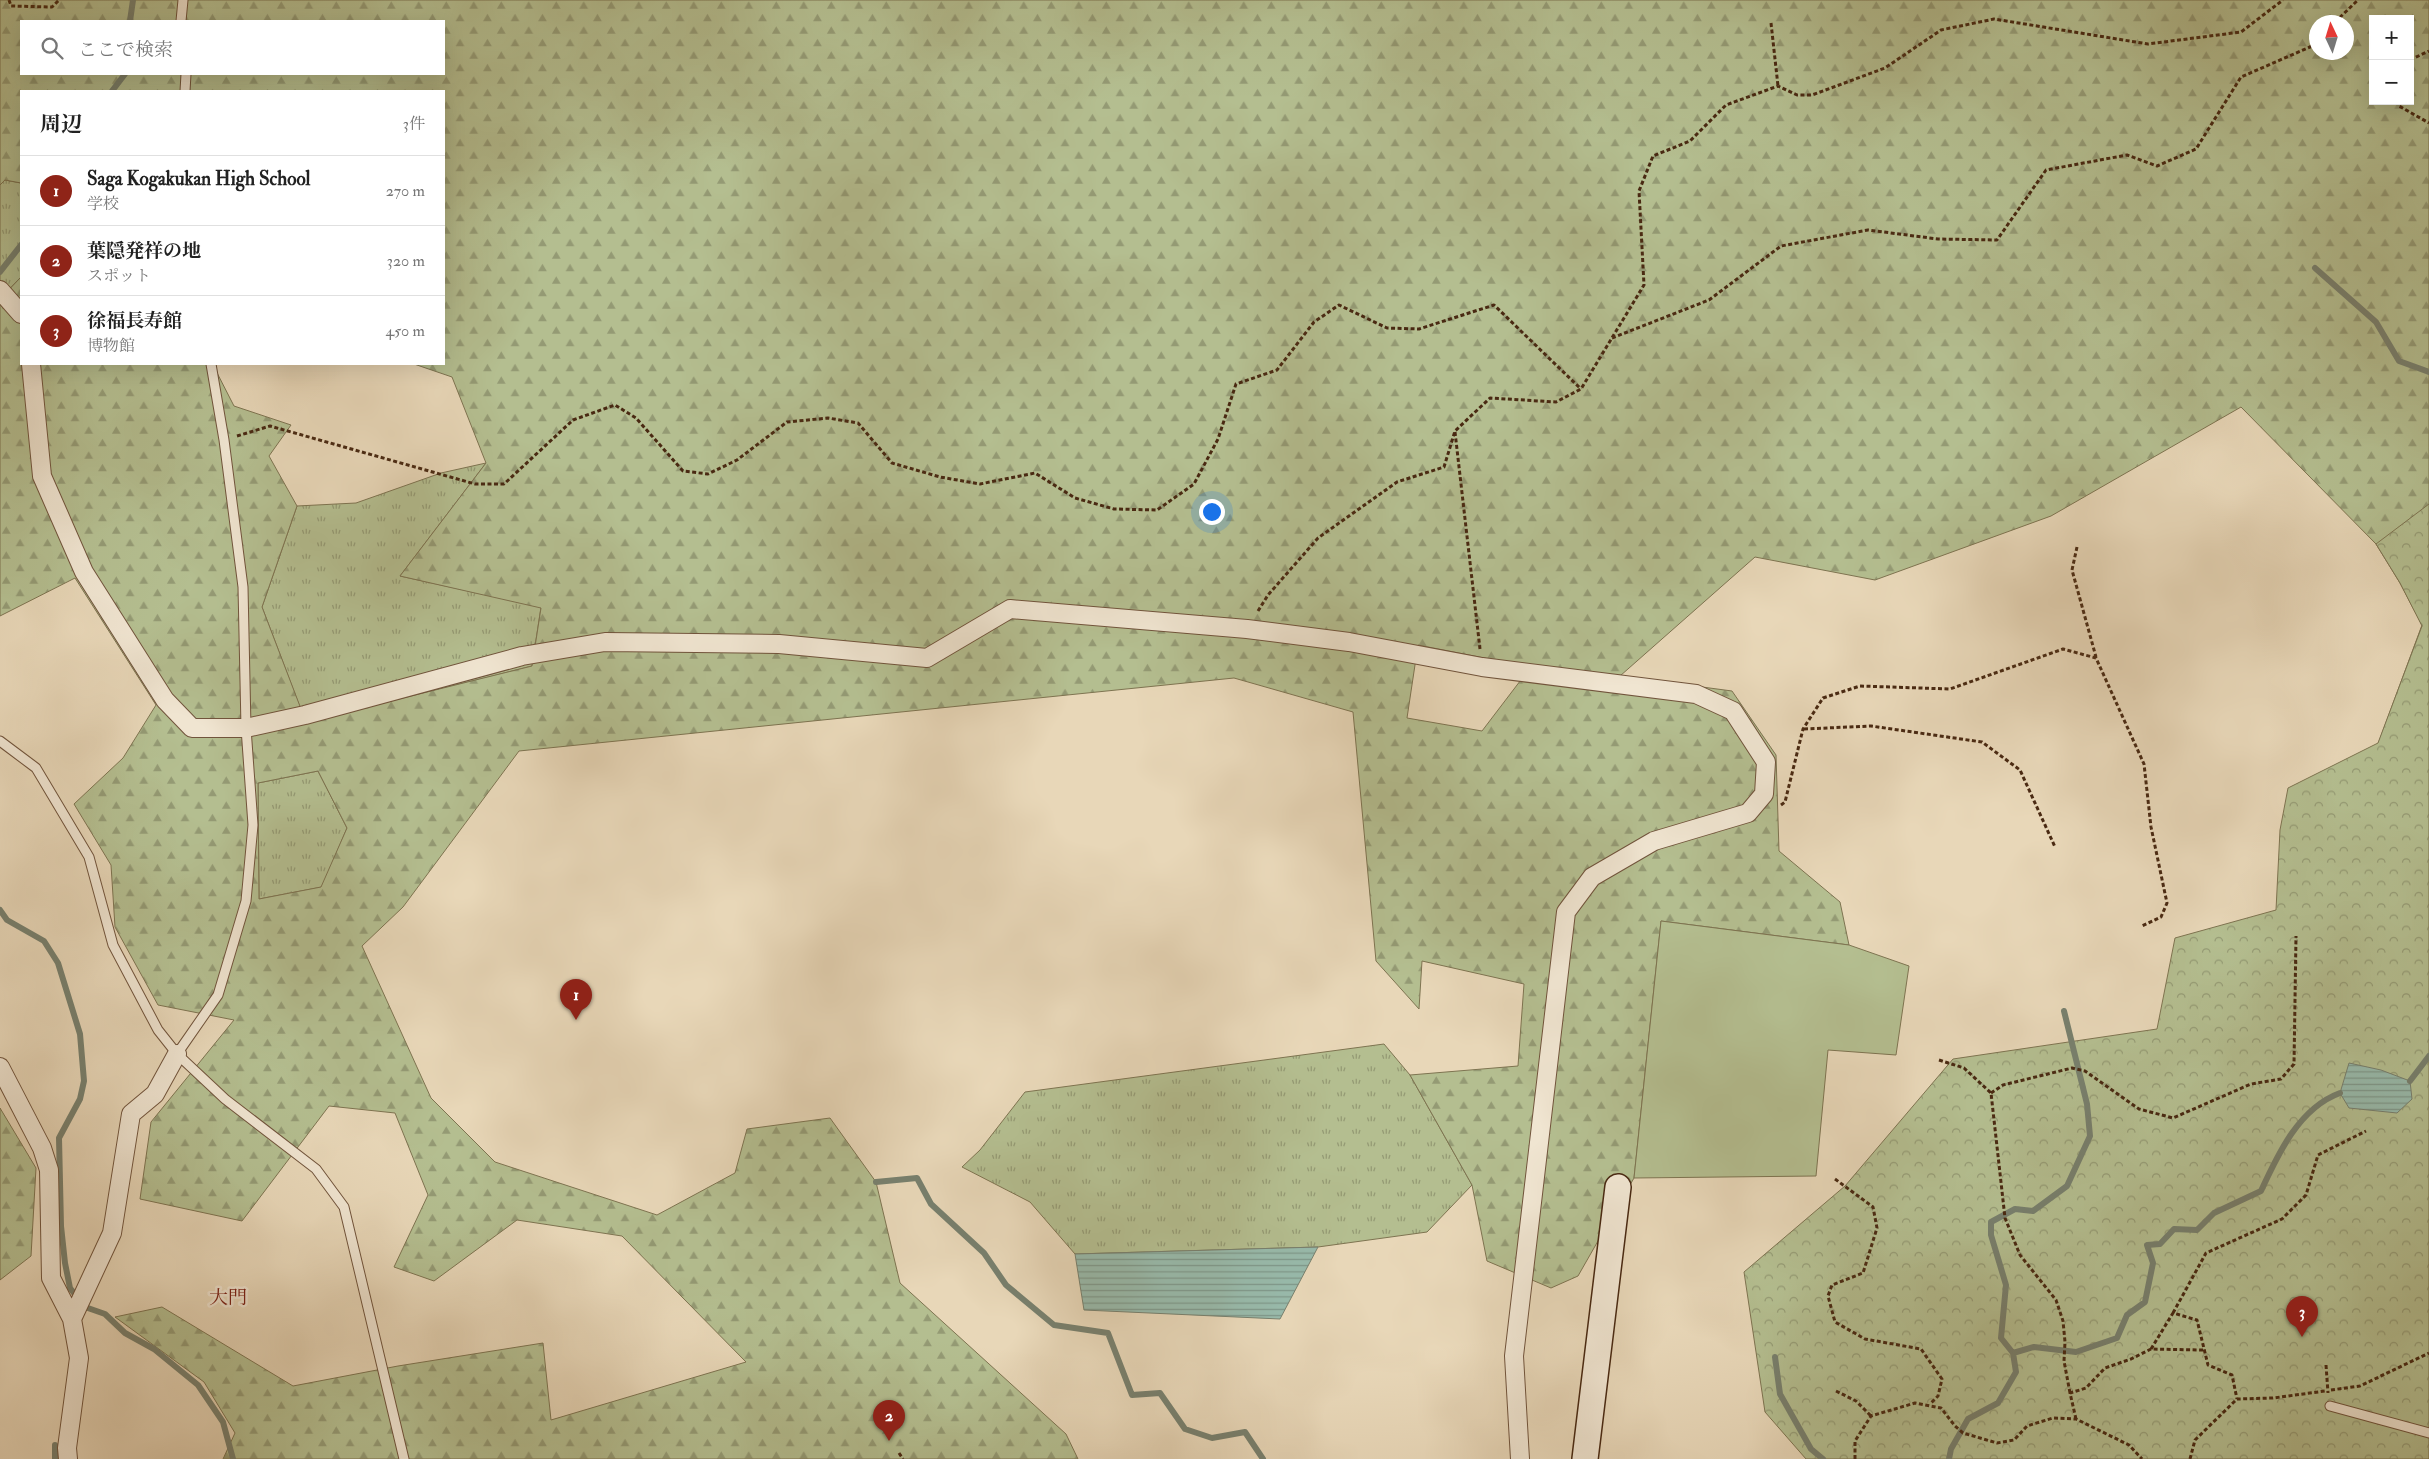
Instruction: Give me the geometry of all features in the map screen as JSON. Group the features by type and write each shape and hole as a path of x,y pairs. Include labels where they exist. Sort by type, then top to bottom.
{"street":[{"path":"1,291 20,313"},
{"path":"31,365 42,476 84,572 165,700 192,728 246,728 305,715 522,656 605,642 779,644 927,658 1010,609 1247,629 1349,642 1482,668 1696,694 1733,712 1766,762 1764,794 1748,813 1654,840 1592,878 1566,912 1514,1356 1520,1459"},
{"path":"74,1314 112,1233 132,1114 155,1094 177,1054"},
{"path":"0,1067 42,1148 50,1170 51,1278 74,1314 79,1358 68,1440 68,1459"},
{"path":"1584,1459 1618,1186"}],"lane":[{"path":"181,20 183,0"},
{"path":"185,90 186,75"},
{"path":"177,1054 218,995 246,901 254,825 246,728 243,587 224,440 211,365"},
{"path":"0,741 36,768 89,857 113,944 158,1030 177,1054 225,1099 316,1169 344,1206 404,1459"},
{"path":"2330,1406 2429,1433"}],"path":[{"path":"9,0 11,6 52,7 59,0"},
{"path":"1247,629 1268,595 1318,538 1397,482 1444,468 1455,431 1490,398 1556,402 1581,389 1644,285 1639,191 1652,156 1690,141 1726,105 1778,86 1797,96 1812,96 1885,68 1942,30 1994,20 2148,44 2240,32 2283,0"},
{"path":"2342,15 2358,0"},
{"path":"1771,23 1778,86"},
{"path":"1612,338 1708,300 1781,246 1868,230 1938,239 1997,240 2046,170 2127,155 2157,166 2196,149 2241,77 2309,47"},
{"path":"2414,58 2429,52"},
{"path":"2398,105 2429,123"},
{"path":"224,440 270,426 476,484 504,484 574,420 615,405 636,418 683,471 708,474 737,460 787,422 828,418 858,423 892,463 940,477 980,484 1036,473 1075,498 1114,509 1154,510 1194,484 1218,439 1236,384 1277,370 1314,322 1339,305 1387,328 1419,329 1494,305 1581,389"},
{"path":"1455,431 1482,668"},
{"path":"2077,547 2072,570 2096,658 2144,764 2150,827 2167,903 2161,917 2142,926"},
{"path":"1779,806 1785,802 1803,729 1823,698 1860,686 1950,689 2063,649 2096,658"},
{"path":"1803,729 1871,726 1982,742 2020,770 2055,847"},
{"path":"1991,1093 2003,1085 2072,1068 2085,1071 2139,1109 2173,1118 2251,1084 2281,1079 2294,1064 2296,936"},
{"path":"1939,1060 1964,1068 1991,1093 2002,1205 2005,1218 2020,1255 2056,1300 2064,1321 2066,1342 2064,1362 2076,1419"},
{"path":"2070,1393 2086,1388 2105,1368 2131,1360 2151,1349 2206,1253 2282,1219 2306,1195 2318,1155 2366,1131"},
{"path":"1834,1178 1873,1208 1877,1228 1863,1273 1832,1285 1828,1296 1834,1322 1865,1339 1922,1349 1942,1379 1938,1396 1930,1404"},
{"path":"2173,1313 2197,1320 2208,1365 2232,1374 2237,1399"},
{"path":"2151,1349 2203,1350"},
{"path":"2190,1459 2194,1440 2237,1399 2273,1398 2360,1386 2429,1353"},
{"path":"2326,1365 2330,1406"},
{"path":"1836,1391 1856,1401 1871,1416"},
{"path":"1855,1459 1855,1441 1871,1416 1915,1404 1930,1404 1941,1408 1963,1433 1997,1443 2014,1440 2027,1426 2053,1418 2076,1419 2129,1445 2142,1459"},
{"path":"899,1453 903,1459"}],"green space":[{"path":"0,0 2429,0 2429,865 2378,744 2422,625 2400,583 2376,544 2241,407 2051,516 1875,580 1755,557 1620,676 1732,691 1776,755 1779,851 1840,902 1849,945 1661,921 1634,1178 1578,1276 1551,1288 1487,1261 1472,1185 1410,1075 1518,1066 1524,984 1422,961 1419,1009 1376,961 1353,712 1234,678 519,751 403,907 362,946 431,1098 495,1162 657,1215 735,1173 747,1129 830,1118 876,1182 900,1283 1066,1434 1078,1459 223,1459 235,1433 204,1382 115,1317 162,1307 293,1386 398,1366 543,1343 551,1420 746,1362 622,1236 517,1220 434,1281 394,1267 428,1195 395,1113 329,1106 242,1221 140,1199 151,1122 234,1020 158,1005 115,927 111,865 74,804 123,758 156,705 75,578 0,616 0,299 20,278 20,365 213,365 234,406 291,425 269,456 297,506 262,607 306,722 532,666 541,608 400,576 486,463 452,377 417,365 445,365 445,90 20,90 20,183 5,180 0,185","holes":["1418,645 1530,667 1530,668 1482,731 1407,718","318,771 347,828 321,887 259,899 258,783"]},
{"path":"5,180 20,183 20,278 2,297 0,296 0,185"},
{"path":"486,463 400,576 541,607 532,666 306,723 262,607 297,506 356,503 441,473"},
{"path":"2429,504 2429,1459 1806,1459 1765,1412 1744,1272 1845,1186 1953,1059 2157,1029 2175,938 2276,910 2280,830 2288,788 2378,743 2422,626 2400,583 2376,544"},
{"path":"318,771 347,828 322,887 259,899 258,783"},
{"path":"1661,921 1849,945 1909,966 1896,1055 1828,1050 1816,1176 1634,1178"},
{"path":"1384,1044 1410,1075 1472,1185 1427,1232 1318,1247 1075,1254 1030,1202 962,1167 980,1150 1025,1092"},
{"path":"0,1108 36,1168 31,1256 0,1280"}],"shaded area":[{"path":"2349,1063 2381,1070 2410,1081 2412,1099 2397,1113 2349,1108 2340,1093"},
{"path":"1318,1247 1280,1319 1084,1310 1075,1254"}],"waterway":[{"path":"130,20 133,0"},
{"path":"113,90 124,75"},
{"path":"0,272 20,246"},
{"path":"2315,268 2376,322 2399,361 2429,372"},
{"path":"0,910 7,920 44,941 58,963 80,1034 84,1081 80,1099 59,1138 61,1226 70,1288 85,1307 105,1314 125,1333 154,1349 198,1385 223,1422 233,1459"},
{"path":"1949,1459 1951,1449 1968,1419 1998,1403 2016,1372 2013,1353 2001,1338 2006,1285 1991,1235 1991,1222 2015,1209 2033,1211 2067,1186 2090,1136 2087,1104 2064,1011"},
{"path":"2410,1081 2429,1056"},
{"path":"2013,1353 2034,1347 2076,1352 2117,1338 2127,1315 2145,1302 2153,1263 2147,1245 2160,1244 2174,1229 2197,1230 2214,1213 2261,1191 2275,1162 2301,1121 2313,1109 2340,1093"},
{"path":"876,1182 917,1178 931,1204 984,1253 1006,1285 1054,1325 1108,1333 1132,1395 1160,1393 1185,1429 1212,1438 1245,1432 1263,1459"},
{"path":"1775,1357 1780,1394 1811,1449 1823,1459"},
{"path":"55,1445 55,1459"}],"place":[{"name":"Saga Kogakukan High School","path":"576,1020"},
{"name":"徐福長寿館","path":"2302,1337"},
{"name":"葉隠発祥の地","path":"889,1441"}],"district":[{"name":"大門","path":"228,1298"}]}
